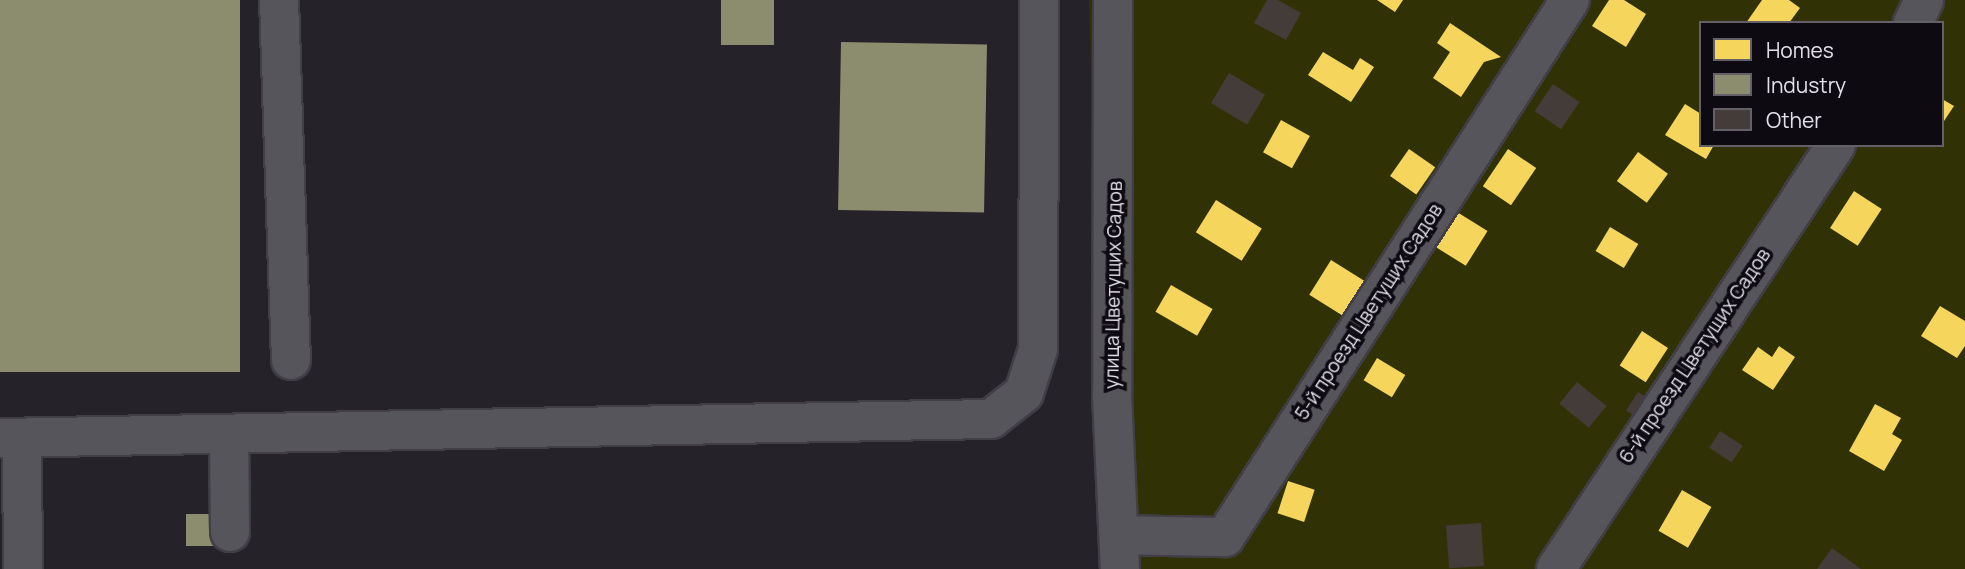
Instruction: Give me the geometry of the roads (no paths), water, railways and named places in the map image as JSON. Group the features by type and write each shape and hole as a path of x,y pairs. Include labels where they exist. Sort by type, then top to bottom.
{"street":[{"path":"279,0 291,359"},
{"path":"23,569 11,438 991,419 1024,393 1038,349 1039,0"},
{"name":"улица Цветущих Садов","path":"1112,0 1112,394 1120,552"},
{"name":"5-й проезд Цветущих Садов","path":"1120,552 1225,537 1570,0"},
{"path":"1914,21 1924,0"},
{"name":"6-й проезд Цветущих Садов","path":"1556,569 1835,147"},
{"path":"229,435 230,532"}]}
